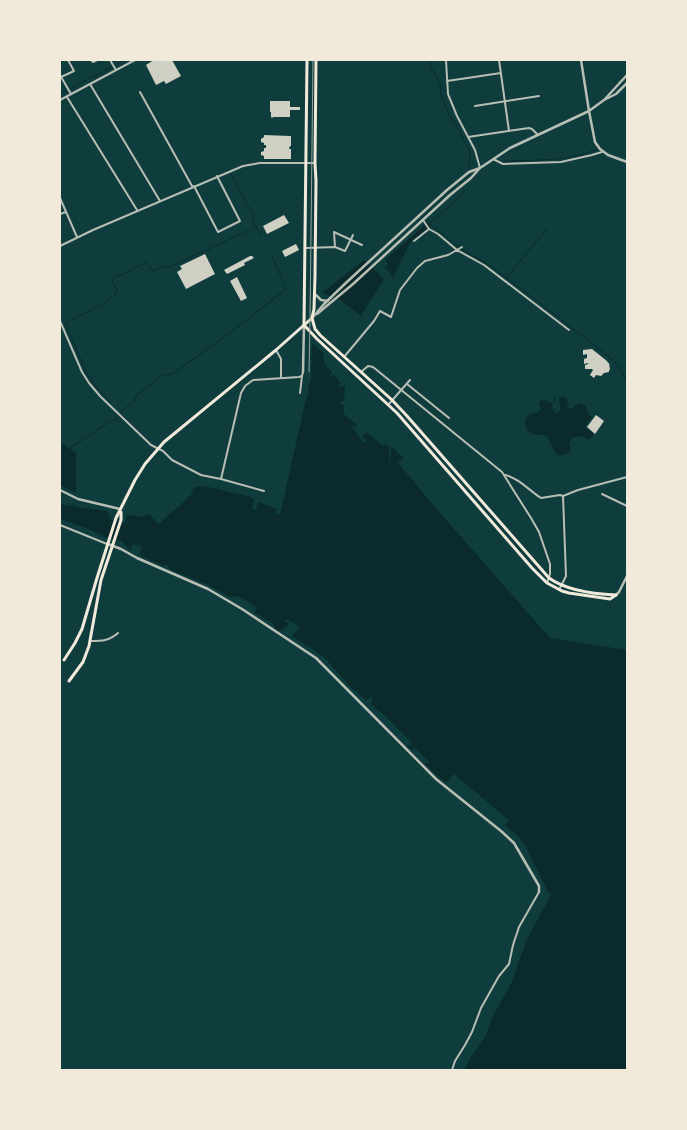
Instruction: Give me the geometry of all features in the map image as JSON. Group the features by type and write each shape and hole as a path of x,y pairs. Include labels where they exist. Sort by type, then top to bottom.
{"main road":[{"path":"307,60 304,325 317,340 388,405 547,583 558,590 569,593 610,599 616,595"},
{"path":"316,60 316,248 315,294 312,318 315,329 392,400 549,578 561,586 576,590 616,595"},
{"path":"69,681 83,662 90,641 101,580 116,520 138,473 157,448 312,318"},
{"path":"64,660 82,628 97,578 120,522 121,510"}],"street":[{"path":"68,60 74,70 60,76 71,94"},
{"path":"91,60 93,62 97,60"},
{"path":"110,60 116,70"},
{"path":"60,100 135,60"},
{"path":"446,60 448,94 475,150 480,168"},
{"path":"499,60 510,131"},
{"path":"581,60 595,140 602,152 627,162"},
{"path":"447,81 501,73"},
{"path":"604,100 627,75"},
{"path":"312,318 373,266 480,168 510,148 589,111 616,94 627,83"},
{"path":"90,84 160,201"},
{"path":"140,92 218,232 240,221 218,176"},
{"path":"475,106 539,96"},
{"path":"68,97 137,210"},
{"path":"468,137 529,128 538,135"},
{"path":"493,159 504,164 561,162 602,152"},
{"path":"60,246 137,210 251,164 315,163"},
{"path":"312,318 334,295 447,190 469,172 480,168"},
{"path":"60,198 77,238"},
{"path":"60,214 66,212"},
{"path":"423,220 429,229 457,250 484,265 569,330"},
{"path":"414,240 429,229"},
{"path":"335,247 334,232 362,246"},
{"path":"305,248 335,247 345,251 353,236"},
{"path":"344,357 380,311 391,317 400,290 417,268 425,261 448,255 462,247"},
{"path":"315,294 321,300 328,301"},
{"path":"60,320 82,372 89,383 151,445 163,451 172,460 201,475 264,491"},
{"path":"300,394 303,374 304,325"},
{"path":"276,350 281,359 281,379"},
{"path":"361,372 367,367 372,367 505,475 539,532 550,564 550,574 547,583"},
{"path":"221,479 239,402 245,386 253,380 299,377 303,374"},
{"path":"239,380 245,386"},
{"path":"388,405 410,380"},
{"path":"407,384 449,418"},
{"path":"505,475 512,476 541,498 563,496 627,477"},
{"path":"60,490 78,499 121,510"},
{"path":"602,494 627,506"},
{"path":"558,590 566,576 563,496"},
{"path":"60,525 111,543 137,558 208,588 316,658 436,779 514,843 539,886 539,892 519,927 509,964 499,976 481,1008 472,1032 455,1061 452,1070"},
{"path":"616,595 627,576"},
{"path":"90,641 106,641 118,633"}],"water":[{"path":"428,222 431,226 411,241 392,278 385,267 388,264 385,260"},
{"path":"364,260 384,279 361,316 339,299 322,293"},
{"path":"312,344 323,353 324,363 332,373 329,376 331,377 333,374 341,383 339,385 341,388 343,385 345,387 344,401 341,404 344,405 344,414 357,425 355,428 353,425 351,426 364,443 367,441 362,437 366,432 383,448 384,444 389,446 389,463 391,447 396,449 404,458 398,463 550,638 627,650 627,1070 464,1070 485,1037 494,1014 511,984 527,939 551,895 525,845 516,834 505,826 509,820 454,774 446,783 434,773 435,771 433,772 425,764 429,762 415,748 412,750 407,746 412,744 409,740 370,703 373,699 371,697 367,701 354,691 324,657 292,636 299,626 287,619 285,621 289,624 284,629 278,631 275,629 274,624 255,613 256,607 239,596 230,597 206,584 169,569 164,564 163,566 139,555 142,547 133,544 130,551 122,541 105,537 60,519 60,503 65,506 73,505 107,511 111,519 124,524 127,515 143,517 148,514 159,524 190,497 195,487 204,486 251,497 254,499 252,509 256,509 258,502 277,509 276,514 280,515 305,399 307,398 311,380"},
{"path":"555,396 556,400 551,404 555,413 561,409 559,400 562,396 568,400 567,405 569,409 581,403 586,406 588,413 592,417 585,427 594,434 589,440 582,436 574,437 569,443 571,451 561,455 555,452 547,436 529,432 525,424 527,417 541,409 539,405 540,400 546,400 549,403 554,401"},
{"path":"60,442 76,453 76,493 60,485 60,476 63,471 60,469"}],"building":[{"path":"154,60 172,60 181,76 166,84 164,81 156,85 146,65"},
{"path":"270,101 290,101 290,107 300,107 300,110 290,110 290,117 272,118"},
{"path":"264,135 291,136 291,146 289,149 291,149 291,159 264,159 261,152 264,151 266,145 261,142 261,139"},
{"path":"284,215 289,223 267,234 263,226"},
{"path":"296,244 299,250 285,257 282,251"},
{"path":"205,254 215,274 186,289 177,272 182,269 180,266"},
{"path":"250,256 254,258 244,263 245,265 227,274 224,270"},
{"path":"237,277 247,298 241,301 230,281"},
{"path":"592,349 609,363 610,370 601,376 596,375 594,378 590,375 592,369 585,369 585,365 588,363 584,364 584,359 587,358 587,354 583,355 583,350"},
{"path":"596,415 604,421 595,434 587,427"}],"waterway":[{"path":"115,65 125,60"},
{"path":"430,60 430,66 440,83 441,95 450,118 454,121 469,150 468,168"},
{"path":"71,88 112,67"},
{"path":"60,93 65,91"},
{"path":"505,161 563,158 596,150"},
{"path":"231,174 254,217 252,218 260,235"},
{"path":"430,223 459,198 464,191"},
{"path":"430,224 461,249 486,263 515,284 612,359 627,381"},
{"path":"111,403 87,374 65,323 106,302 115,295 117,290 112,281 115,277 146,262 153,271 163,266 166,268 256,227"},
{"path":"506,278 547,229"},
{"path":"272,257 284,283"},
{"path":"69,449 117,419 137,395 163,375 172,374 223,338 285,290 286,287"}],"tram line":[{"path":"309,372 313,60"}]}
